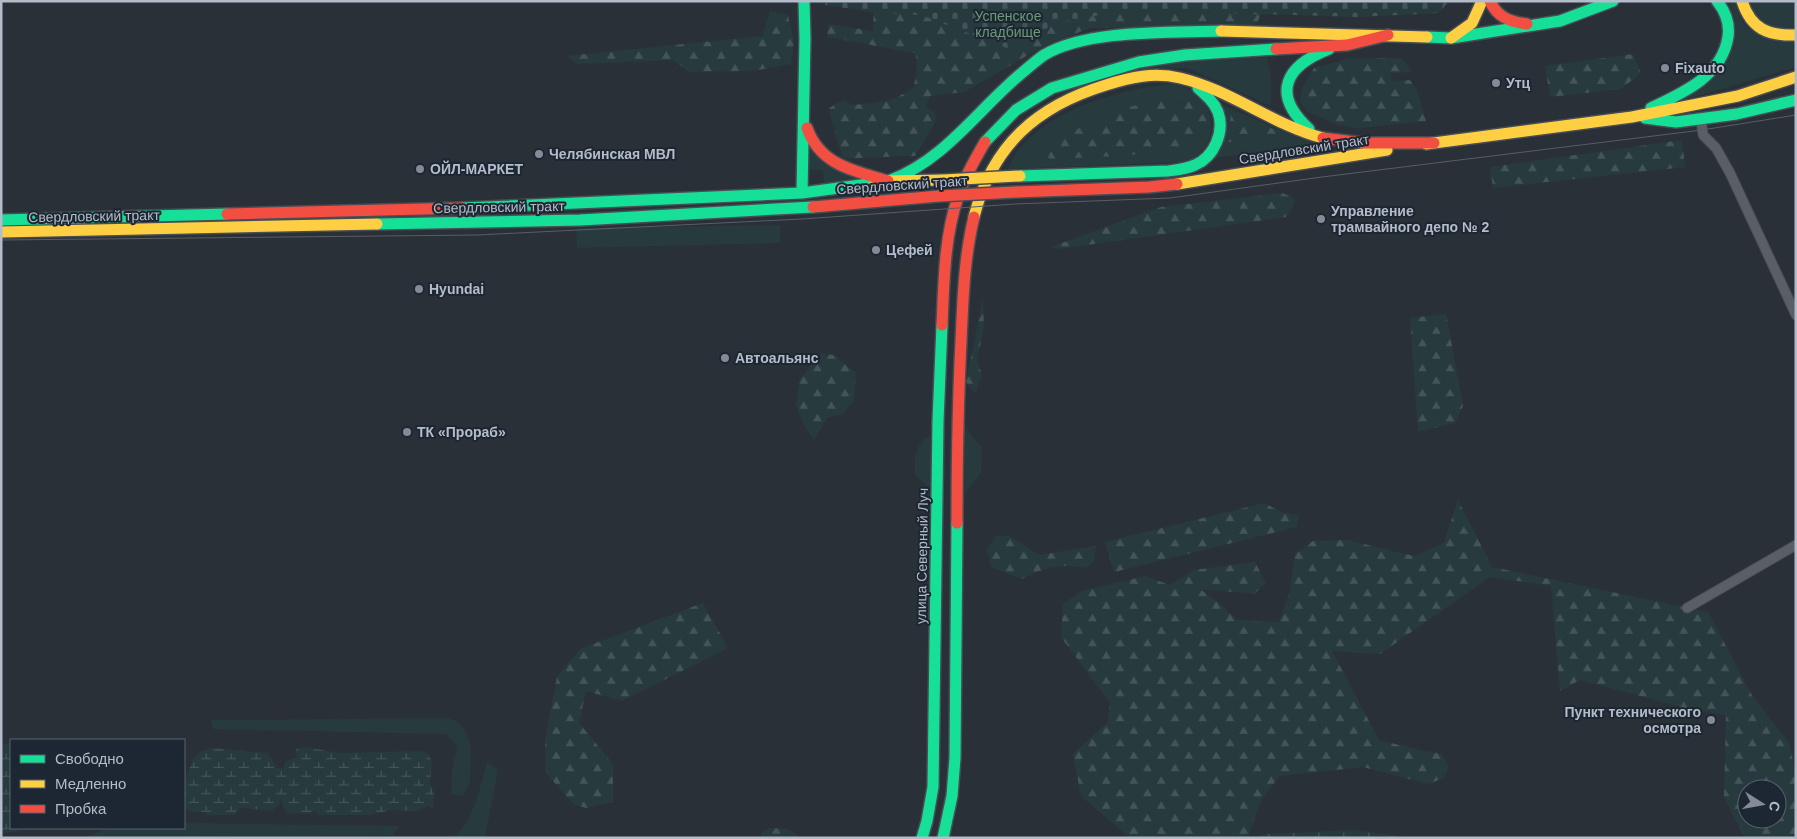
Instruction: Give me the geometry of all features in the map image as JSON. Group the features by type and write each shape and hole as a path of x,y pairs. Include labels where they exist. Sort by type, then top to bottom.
{"main road":[{"path":"802,207 804,1"},
{"path":"1451,38 1472,23 1482,1"},
{"path":"1490,1 1492,8 1499,16 1516,23 1542,25"},
{"name":"Свердловский тракт","path":"888,182 934,156 957,136 1002,88 1044,55 1071,44 1114,34 1201,32 1451,38 1560,21 1613,1"},
{"path":"1632,117 1698,84 1716,68 1725,53 1729,40 1730,24 1725,12 1717,1"},
{"path":"1742,1 1751,22 1763,30 1780,36 1796,35"},
{"path":"1347,45 1388,35"},
{"name":"Свердловский тракт","path":"1331,140 1308,129 1295,118 1288,105 1285,90 1294,70 1303,61 1322,51 1347,45"},
{"name":"улица Северный Луч","path":"922,838 933,787 938,543 938,421 944,273 949,231 958,196 971,167 986,140 1016,110 1052,88 1138,62 1185,56 1347,45"},
{"path":"943,838 952,796 954,758 958,406 964,275 970,233 979,198 991,171 1005,148 1028,122 1060,101 1098,87 1143,74 1175,76 1203,85 1296,129 1331,140 1380,145 1434,143"},
{"name":"Свердловский тракт","path":"1,220 480,208 802,193 888,182 1168,171 1184,169 1199,163 1210,154 1218,140 1220,128 1218,113 1208,96 1192,84 1175,76"},
{"name":"Свердловский тракт","path":"1,232 580,220 802,207 939,196 1149,187 1192,182 1434,143 1632,117 1738,96 1796,77"},
{"path":"1632,117 1676,122 1737,114 1796,100"},
{"path":"804,116 808,134 815,147 826,158 846,168 888,182"}],"street":[{"path":"1701,118 1703,135 1716,148 1725,165 1796,315"},
{"path":"1688,608 1796,545"}],"green space":[{"name":"Успенское кладбище","path":"826,1 1449,1 1439,13 1357,17 1128,10 1061,22 1032,35 1012,50 921,15 872,12 825,5"},
{"path":"874,1 1262,1 1267,3 1256,25 1090,28 1044,46 964,92 930,96 926,106 936,114 935,123 915,156 843,158 829,108 843,100 853,105 891,100 913,89 915,80 917,66 915,53 827,37 828,24 873,31"},
{"path":"1729,1 1735,1 1742,22 1756,34 1775,38 1796,37 1796,67 1681,101 1718,71 1727,60 1733,48 1736,34 1735,19"},
{"path":"1748,1 1796,1 1796,26 1782,28 1764,23 1755,16"},
{"path":"770,11 788,15 794,42 791,64 753,71 689,72 673,60 577,64 567,56 762,36"},
{"path":"1633,54 1641,73 1621,89 1550,97 1545,66"},
{"path":"1253,57 1267,58 1271,79 1271,106 1187,68 1160,68 1143,71 1142,66 1192,61"},
{"path":"1402,58 1412,72 1390,73 1392,81 1410,80 1417,91 1426,121 1359,128 1338,125 1306,111 1300,101 1302,89 1314,68 1346,59"},
{"path":"1175,84 1188,89 1200,98 1207,107 1212,127 1210,137 1205,146 1198,155 1188,162 1008,169 1019,150 1035,133 1079,107 1129,91"},
{"path":"1177,96 1198,104 1206,112 1207,124 1203,138 1190,146 1153,153 1129,155 1051,159 1047,157 1048,148 1073,131 1129,107"},
{"path":"1222,105 1303,140 1324,145 1214,158"},
{"path":"1231,112 1293,137 1228,142"},
{"path":"1682,140 1685,167 1493,188 1490,167"},
{"path":"809,147 858,178 824,183 823,170 808,170"},
{"path":"1282,193 1292,197 1295,203 1286,217 1059,249 1051,247 1161,207"},
{"path":"780,225 780,243 577,248 576,228"},
{"path":"983,298 984,328 977,360 982,375 975,394 966,382"},
{"path":"1446,314 1463,406 1455,423 1418,432 1410,318"},
{"path":"821,353 833,355 856,373 854,400 843,414 827,418 814,440 804,425 796,404 800,379"},
{"path":"965,427 982,448 981,473 965,494"},
{"path":"930,435 932,490 915,475 916,453 920,444"},
{"path":"1458,500 1492,567 1708,612 1753,697 1788,741 1796,772 1796,838 1745,838 1740,829 1787,829 1787,779 1737,779 1737,822 1724,797 1726,715 1685,708 1580,680 1560,691 1551,586 1490,577 1380,654 1332,651 1379,740 1442,754 1448,766 1444,778 1428,784 1363,767 1280,776 1261,800 1248,838 1130,838 1081,796 1073,754 1108,722 1110,703 1061,637 1063,604 1081,591 1145,576 1170,585 1194,570 1255,562 1266,583 1254,594 1200,589 1237,620 1279,622 1290,591 1295,554 1313,541 1347,540 1414,556 1444,543"},
{"path":"1264,503 1284,513 1298,515 1297,527 1114,572 1105,542"},
{"path":"996,536 1010,536 1039,555 1096,546 1094,561 1087,568 1053,567 1022,579 991,567 987,549"},
{"path":"703,603 728,648 622,701 586,691 579,723 613,764 613,802 586,808 573,804 546,773 545,740 557,677 580,649"},
{"path":"446,718 457,721 466,732 471,747 470,782 463,796 451,794 452,770 457,747 446,734 213,729 211,720"},
{"path":"10,743 10,829 30,829 1,834 1,744"},
{"path":"306,747 339,753 419,751 429,754 432,763 430,782 434,794 433,807 428,806 418,811 391,810 370,815 320,815 315,811 310,814 288,813 283,807 281,798 279,804 272,811 240,808 235,815 206,815 206,812 185,809 185,780 193,759 200,752 211,748 268,753 277,768 283,768 285,762 297,757 296,749"},
{"path":"487,762 498,770 485,838 452,838 460,831 471,813"},
{"path":"185,822 399,826 393,835 84,838 106,829 185,829"},
{"path":"769,828 788,829 801,838 763,838 761,833"},
{"path":"1356,830 1408,838 1255,838 1266,834"}],"tram line":[{"path":"1,240 477,235 802,219 1015,204 1170,198 1322,177 1702,130 1796,115"}],"traffic: fast":[{"path":"802,193 804,1"},
{"path":"1427,37 1451,38 1560,21 1613,1"},
{"path":"1651,108 1699,82 1718,62 1724,51 1728,37 1728,27 1727,18 1717,1"},
{"path":"891,180 911,171 945,146 1007,86 1044,55 1062,47 1106,37 1130,34 1221,31"},
{"path":"985,142 1016,110 1052,88 1139,62 1185,55 1276,49"},
{"path":"1309,129 1297,116 1290,104 1287,93 1288,82 1293,73 1302,64 1329,49"},
{"path":"1020,176 1168,171 1195,165 1208,156 1216,143 1220,128 1220,120 1216,108 1210,99 1198,88"},
{"path":"1645,118 1676,122 1737,114 1796,100"},
{"path":"463,208 802,193 875,183"},
{"path":"377,224 580,220 813,207"},
{"path":"1,220 227,214"},
{"path":"922,838 933,787 938,421 942,325"},
{"path":"943,838 952,796 955,758 957,523"}],"traffic: slow":[{"path":"1451,38 1472,23 1482,1"},
{"path":"1742,1 1750,18 1762,29 1777,34 1796,35"},
{"path":"1221,31 1427,37"},
{"path":"974,217 982,192 993,169 1005,149 1021,132 1059,104 1081,94 1124,80 1161,75 1199,83 1287,125 1323,138"},
{"path":"1426,144 1632,117 1738,96 1796,77"},
{"path":"1177,184 1387,150"},
{"path":"943,180 1020,176"},
{"path":"875,183 943,180"},
{"path":"1,232 377,224"}],"traffic: jam":[{"path":"1490,1 1500,15 1515,22 1527,24"},
{"path":"1276,49 1347,45 1388,35"},
{"path":"807,128 820,150 829,158 851,170 888,181"},
{"path":"1323,138 1363,143 1434,143"},
{"path":"942,325 947,244 953,213 963,183 985,142"},
{"path":"1016,192 1149,187 1177,184"},
{"path":"939,196 1016,192"},
{"path":"813,207 939,196"},
{"path":"227,214 463,208"},
{"path":"957,523 958,410 962,310 966,263 974,217"}],"place":[{"name":"Fixauto","path":"1665,68"},
{"name":"Утц","path":"1496,83"},
{"name":"Челябинская МВЛ","path":"539,154"},
{"name":"ОЙЛ-МАРКЕТ","path":"420,169"},
{"name":"Управление трамвайного депо № 2","path":"1321,219"},
{"name":"Цефей","path":"876,250"},
{"name":"Hyundai","path":"419,289"},
{"name":"Автоальянс","path":"725,358"},
{"name":"ТК «Прораб»","path":"407,432"},
{"name":"Пункт технического осмотра","path":"1711,720"}]}
